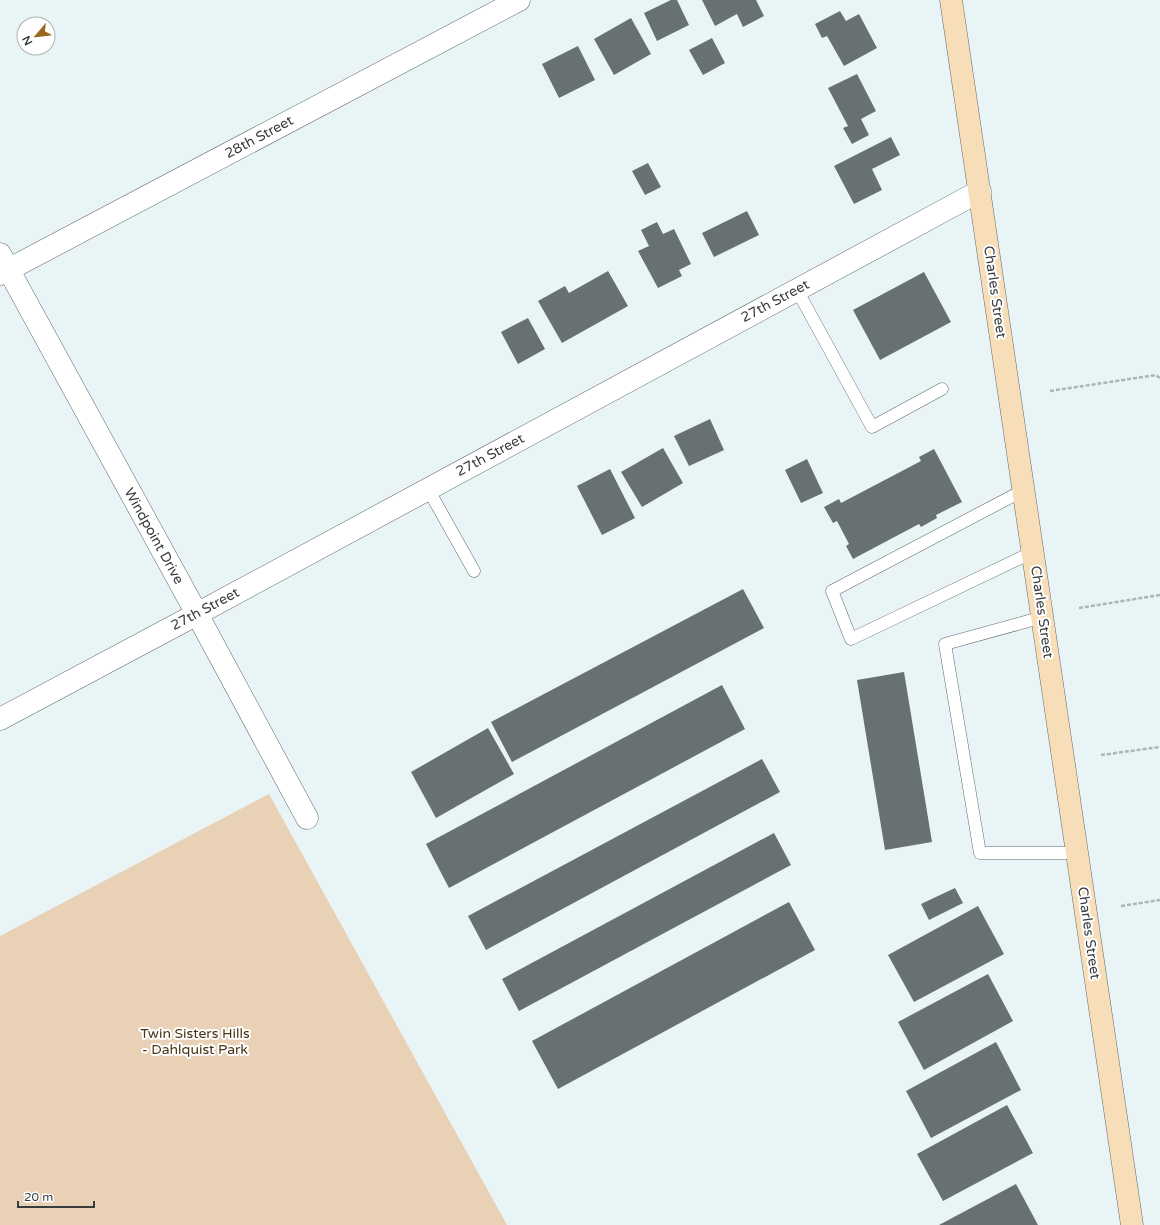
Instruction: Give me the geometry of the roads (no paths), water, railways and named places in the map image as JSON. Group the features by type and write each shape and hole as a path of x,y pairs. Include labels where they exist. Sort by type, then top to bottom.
{"main road":[{"name":"Charles Street","path":"951,0 1132,1225"}],"street":[{"name":"28th Street","path":"3,266 519,0"},
{"name":"27th Street","path":"0,719 980,191"},
{"name":"Windpoint Drive","path":"3,266 197,614 307,818"}],"lane":[{"path":"797,290 872,427 942,389"},
{"path":"428,489 474,571"},
{"path":"1024,490 832,591 851,639 1033,552"},
{"path":"1042,617 945,644 980,853 1078,853"}],"park label":[{"name":"Twin Sisters Hills - Dahlquist Park","path":"195,1042"}]}
